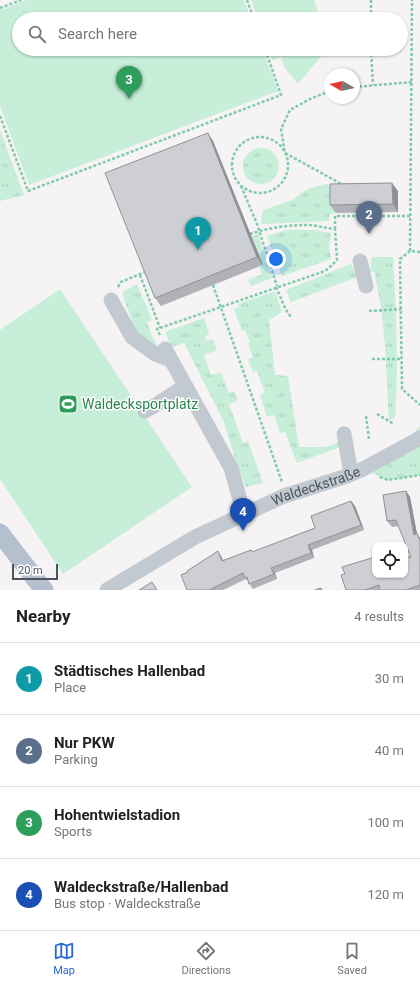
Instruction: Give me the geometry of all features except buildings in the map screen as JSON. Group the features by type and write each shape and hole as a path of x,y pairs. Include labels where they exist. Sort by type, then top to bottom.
{"main road":[{"path":"0,533 44,590"}],"street":[{"path":"360,261 366,286"},
{"path":"111,300 132,337 155,354 168,355 231,468 244,514"},
{"path":"145,411 185,386"},
{"name":"Waldeckstraße","path":"399,450 420,426"},
{"path":"344,434 357,472"},
{"name":"Waldeckstraße","path":"107,590 195,537 284,496 357,472 420,438"}],"path":[{"path":"0,8 21,0"},
{"path":"247,0 251,12"},
{"path":"371,0 371,12"},
{"path":"410,251 412,0"},
{"path":"0,116 28,191 281,95 267,56"},
{"path":"371,56 373,85"},
{"path":"360,86 412,82"},
{"path":"240,185 249,191 258,193 267,192 276,188 283,181 287,172 288,163 281,129 290,110 310,99 324,94"},
{"path":"291,317 286,310 277,287 259,231 232,169 236,152 244,143 256,138 273,140 280,146 285,154 349,188"},
{"path":"160,328 325,271 336,260 335,216 410,216"},
{"path":"250,234 288,226 308,225 335,229"},
{"path":"420,252 410,251 400,259 402,309 402,389 420,405"},
{"path":"111,300 121,282 147,271"},
{"path":"140,275 160,328 157,329 160,334"},
{"path":"213,285 281,477"},
{"path":"369,312 402,309"},
{"path":"372,359 402,359"},
{"path":"377,414 394,424"},
{"path":"366,416 369,439"},
{"path":"357,472 388,480 420,474"}],"green space":[{"path":"27,0 244,0 248,12 12,12 12,56 265,56 278,91 29,185 0,106 0,10"},
{"path":"251,0 314,0 318,12 255,12"},
{"path":"271,56 321,56 298,84 284,67 281,57 272,60"},
{"path":"0,130 24,195 0,201"},
{"path":"261,148 271,151 276,156 279,166 276,176 271,181 261,184 251,181 246,176 243,166 246,156 251,151"},
{"path":"326,184 334,187 336,213 329,214 330,221 262,224 261,221 263,210 290,201 308,189"},
{"path":"286,230 315,230 331,233 329,247 331,259 282,276 267,236"},
{"path":"258,234 272,278 251,286 248,280 262,274 259,267 263,265 251,237"},
{"path":"372,257 393,257 397,377 395,417 389,421 383,327 374,271 370,272"},
{"path":"351,264 357,277 291,302 286,290"},
{"path":"137,284 152,320 147,322 152,336 159,348 138,336 124,299 123,291"},
{"name":"Waldecksportplatz","path":"60,289 192,487 63,574 0,479 0,330"},
{"path":"275,291 282,312 269,320 275,375 288,376 299,447 326,447 339,442 340,447 297,463 285,432 280,433 274,415 267,417 260,395 265,393 257,371 253,372 248,359 253,357 248,343 250,342 245,330 242,331 234,309 239,307 238,304"},
{"path":"204,318 209,334 205,336 207,341 213,339 217,350 204,355 211,375 221,372 229,393 234,391 238,401 229,404 243,443 248,441 263,483 246,487 237,465 224,422 184,343 171,347 165,332"},
{"path":"420,426 420,475 388,480 363,469 399,450"}],"place":[{"name":"Hohentwielstadion","path":"129,99"},
{"name":"Nur PKW","path":"369,234"},
{"name":"Städtisches Hallenbad","path":"198,250"},
{"name":"Waldecksportplatz","path":"68,404"},
{"name":"Waldeckstraße/Hallenbad","path":"243,531"}]}
